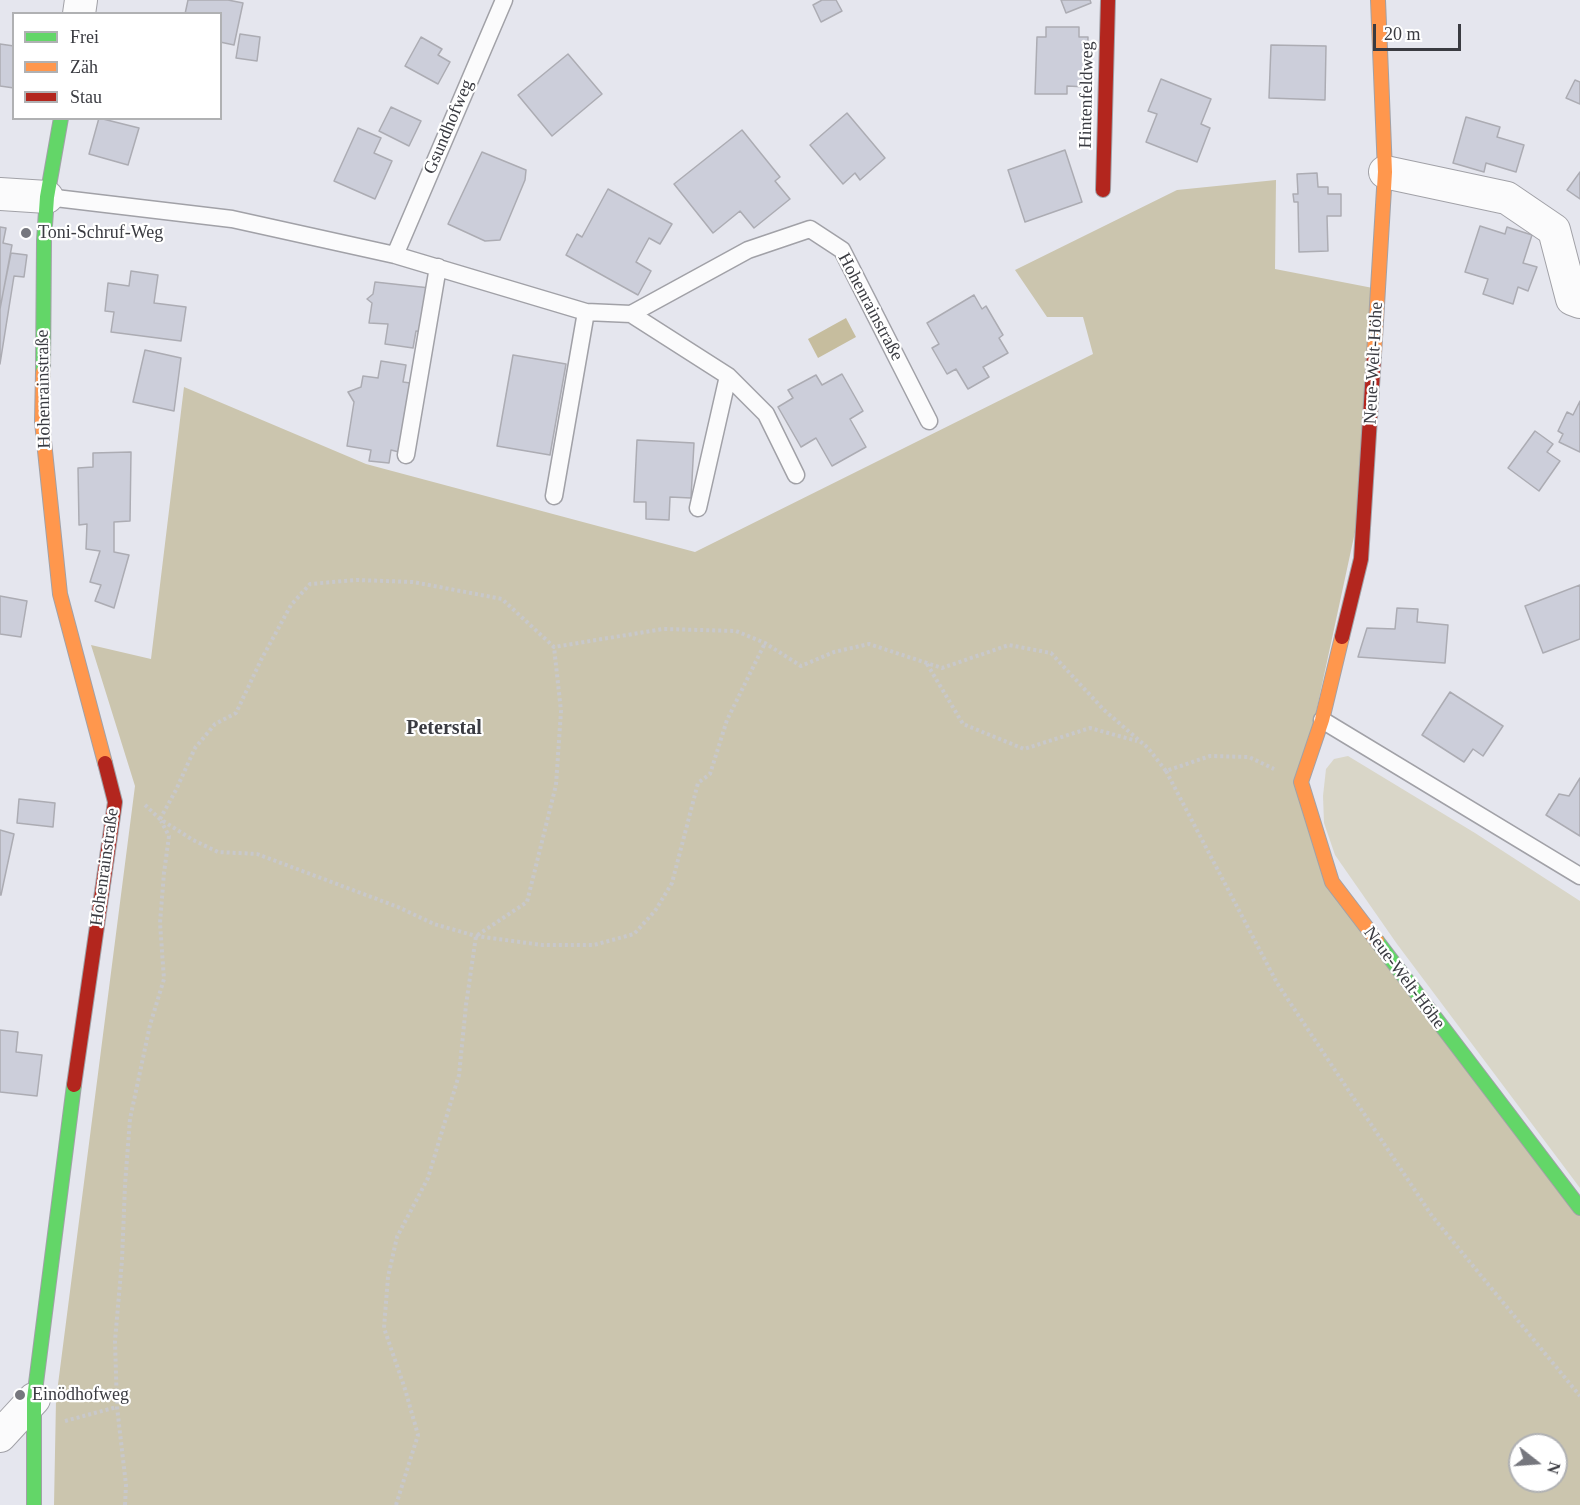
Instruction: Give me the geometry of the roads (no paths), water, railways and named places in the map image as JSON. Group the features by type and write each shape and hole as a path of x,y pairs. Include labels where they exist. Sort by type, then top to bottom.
{"street":[{"name":"Hintenfeldweg","path":"1103,190 1108,0"},
{"name":"Neue-Welt-Höhe","path":"1378,0 1385,172 1361,559 1322,720 1301,782 1332,882 1580,1208"},
{"name":"Hohenrainstraße","path":"34,1505 34,1412 81,1028 115,802 60,594 42,422 44,240 47,196 61,120"},
{"path":"1385,172 1507,198 1554,230 1572,298 1580,302"},
{"path":"0,194 47,196"},
{"path":"0,1436 34,1412"}],"lane":[{"name":"Gsundhofweg","path":"395,255 504,0"},
{"path":"47,196 232,219 395,255 586,312 631,314 728,376 766,414 796,476"},
{"name":"Hohenrainstraße","path":"631,314 748,250 810,229 842,250 929,421"},
{"path":"406,455 438,267"},
{"path":"554,496 586,312"},
{"path":"698,508 728,376"},
{"path":"1322,720 1580,876"}],"place":[{"name":"Toni-Schruf-Weg","path":"26,233"},
{"name":"Einödhofweg","path":"20,1395"}],"district":[{"name":"Peterstal","path":"444,729"}]}
